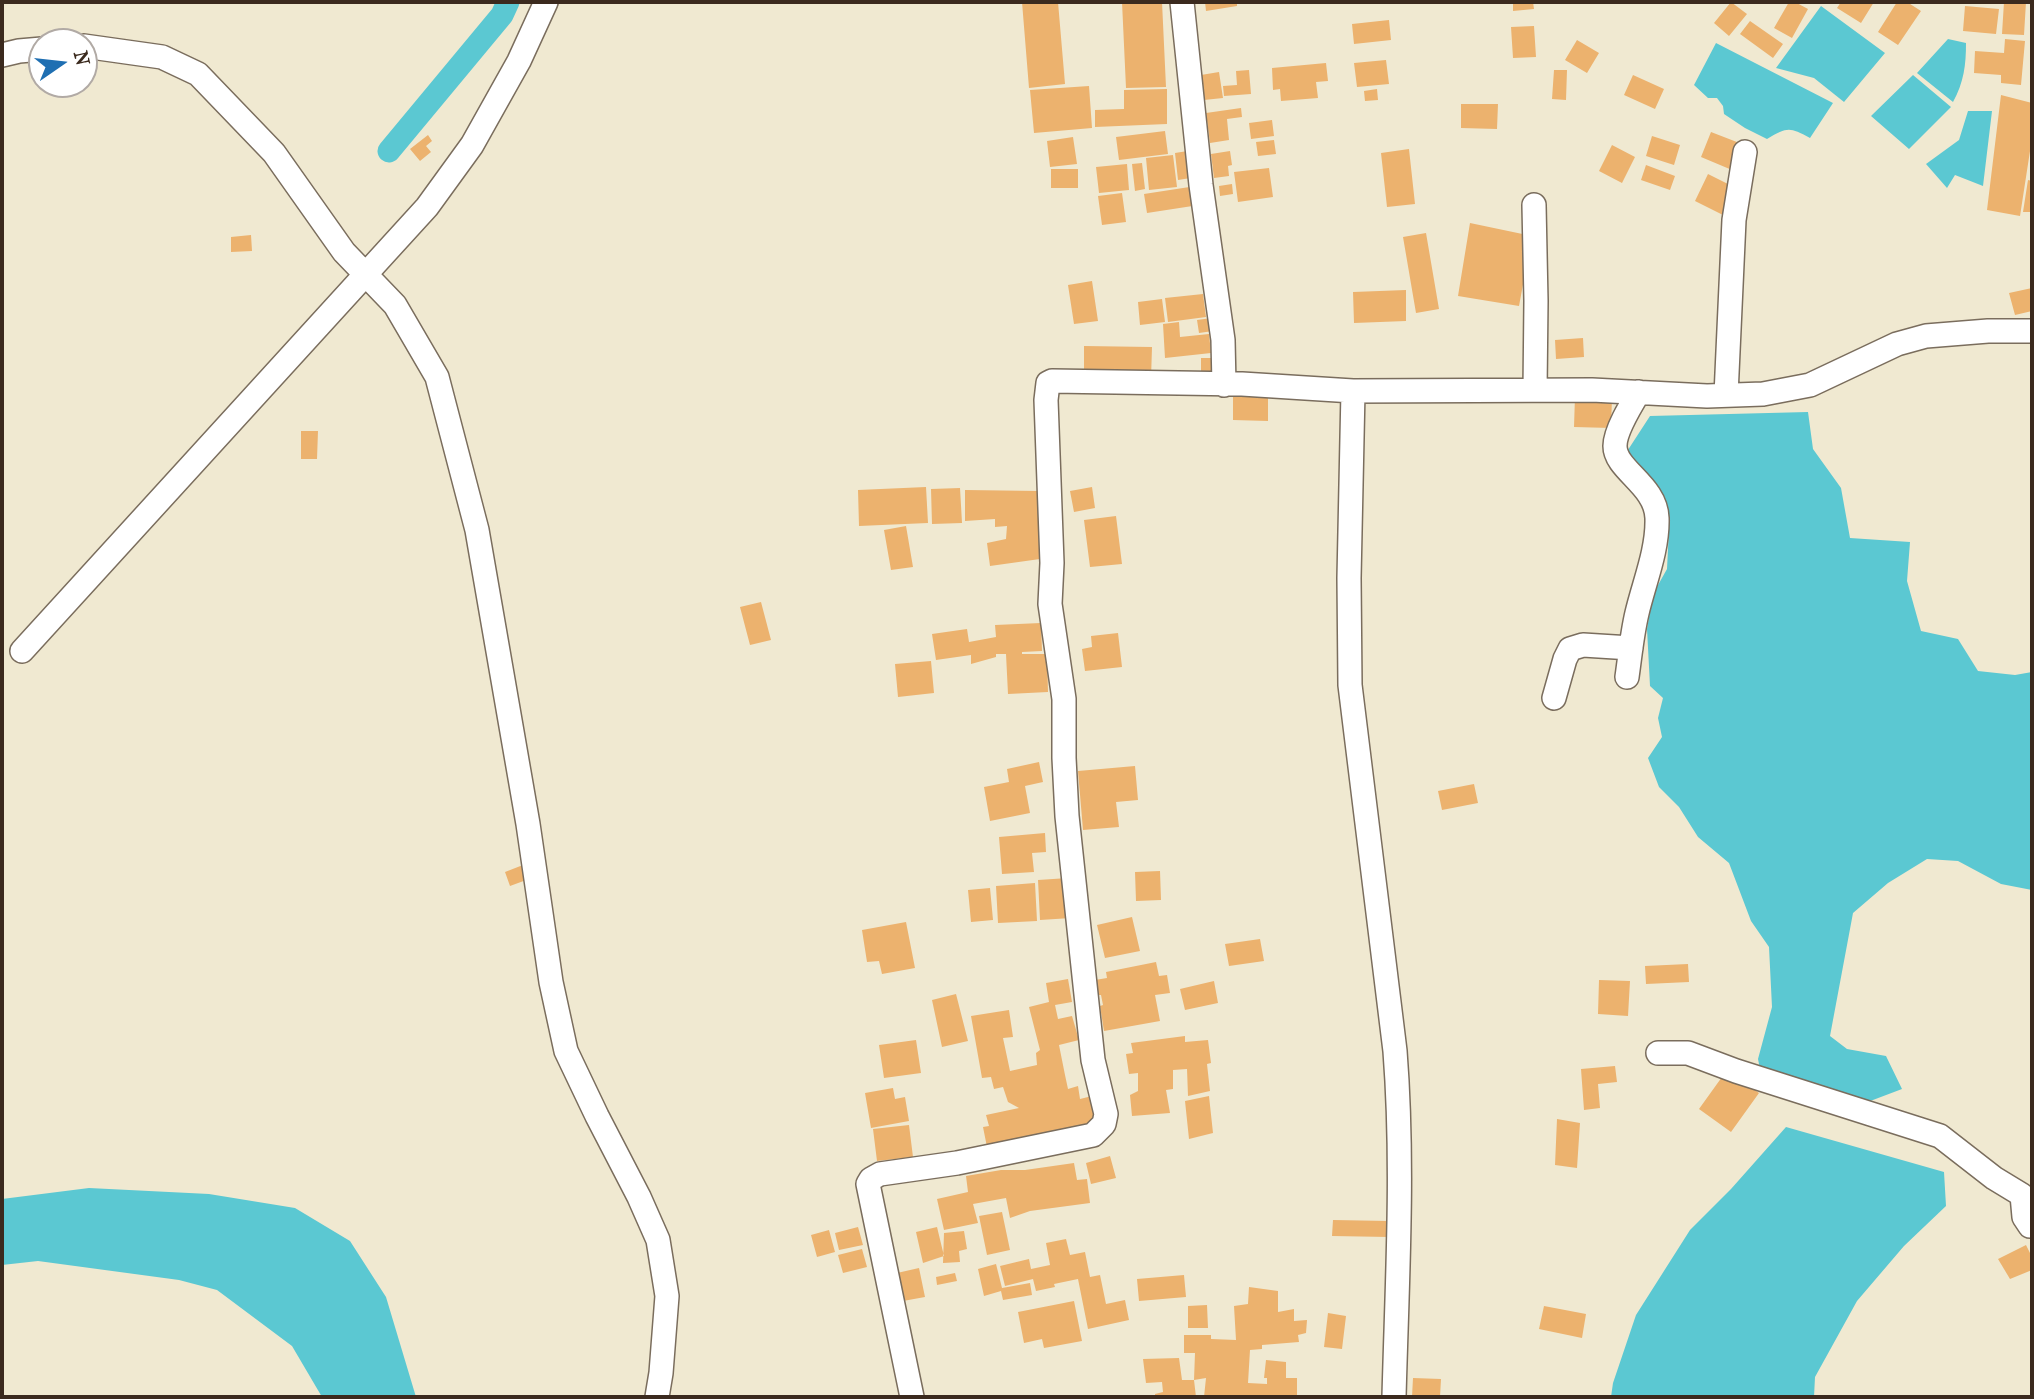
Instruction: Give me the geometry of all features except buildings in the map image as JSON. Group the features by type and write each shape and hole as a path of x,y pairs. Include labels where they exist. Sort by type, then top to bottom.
{"street":[{"path":"22,651 427,207 472,145 519,61 546,2"},
{"path":"1182,2 1201,186 1223,340 1224,385"},
{"path":"98,48 162,57 198,74 274,153 344,252 394,305 438,377 477,530 528,824 551,982 566,1051 658,1240 667,1296 657,1397"},
{"path":"2,55 28,50"},
{"path":"1726,395 1734,219 1745,152"},
{"path":"1534,205 1535,390"},
{"path":"912,1397 868,1184 871,1179 880,1174 957,1163 1093,1135 1104,1124 1106,1114 1093,1060 1068,816 1064,699 1050,604 1052,563 1047,439 1048,383 1224,385 1353,391 1535,390 1635,399 1763,394 1810,385 1897,344 1926,336 2032,331"},
{"path":"1353,391 1350,685 1399,1100 1401,1211 1394,1397"},
{"path":"1627,677 1636,617 1654,546 1657,519 1656,508 1645,488 1619,460 1615,444 1635,399"},
{"path":"1554,698 1570,649 1583,645 1631,648"},
{"path":"1658,1053 1688,1053 1736,1072 1940,1136 1994,1178 2022,1195 2024,1217 2032,1226"}],"water":[{"path":"1821,6 1885,53 1844,102 1814,78 1776,68"},
{"path":"1948,39 1966,43 1964,73 1953,102 1917,73"},
{"path":"1716,43 1833,103 1810,138 1788,130 1767,139 1724,114 1723,106 1717,98 1708,98 1694,85"},
{"path":"1913,75 1951,107 1909,149 1871,116"},
{"path":"1968,111 1992,111 1983,186 1955,175 1947,188 1926,164 1959,140"},
{"path":"1808,412 1813,449 1841,488 1850,538 1910,542 1907,581 1921,631 1958,639 1978,671 2015,675 2032,672 2032,890 2001,884 1958,861 1927,859 1888,883 1853,913 1830,1036 1847,1049 1886,1056 1902,1089 1865,1103 1761,1074 1758,1059 1772,1007 1769,947 1751,921 1729,863 1698,837 1679,807 1659,787 1648,758 1662,737 1658,718 1663,698 1650,686 1647,629 1653,594 1667,569 1669,529 1655,493 1624,456 1650,416"},
{"path":"1786,1127 1944,1172 1946,1206 1904,1246 1857,1301 1815,1377 1814,1397 1611,1397 1613,1383 1636,1315 1690,1230"},
{"path":"89,1188 209,1194 295,1208 350,1241 386,1297 416,1397 322,1397 292,1346 217,1290 179,1280 38,1261 2,1265 2,1199"}],"waterway":[{"path":"389,151 502,15 508,2"}]}
